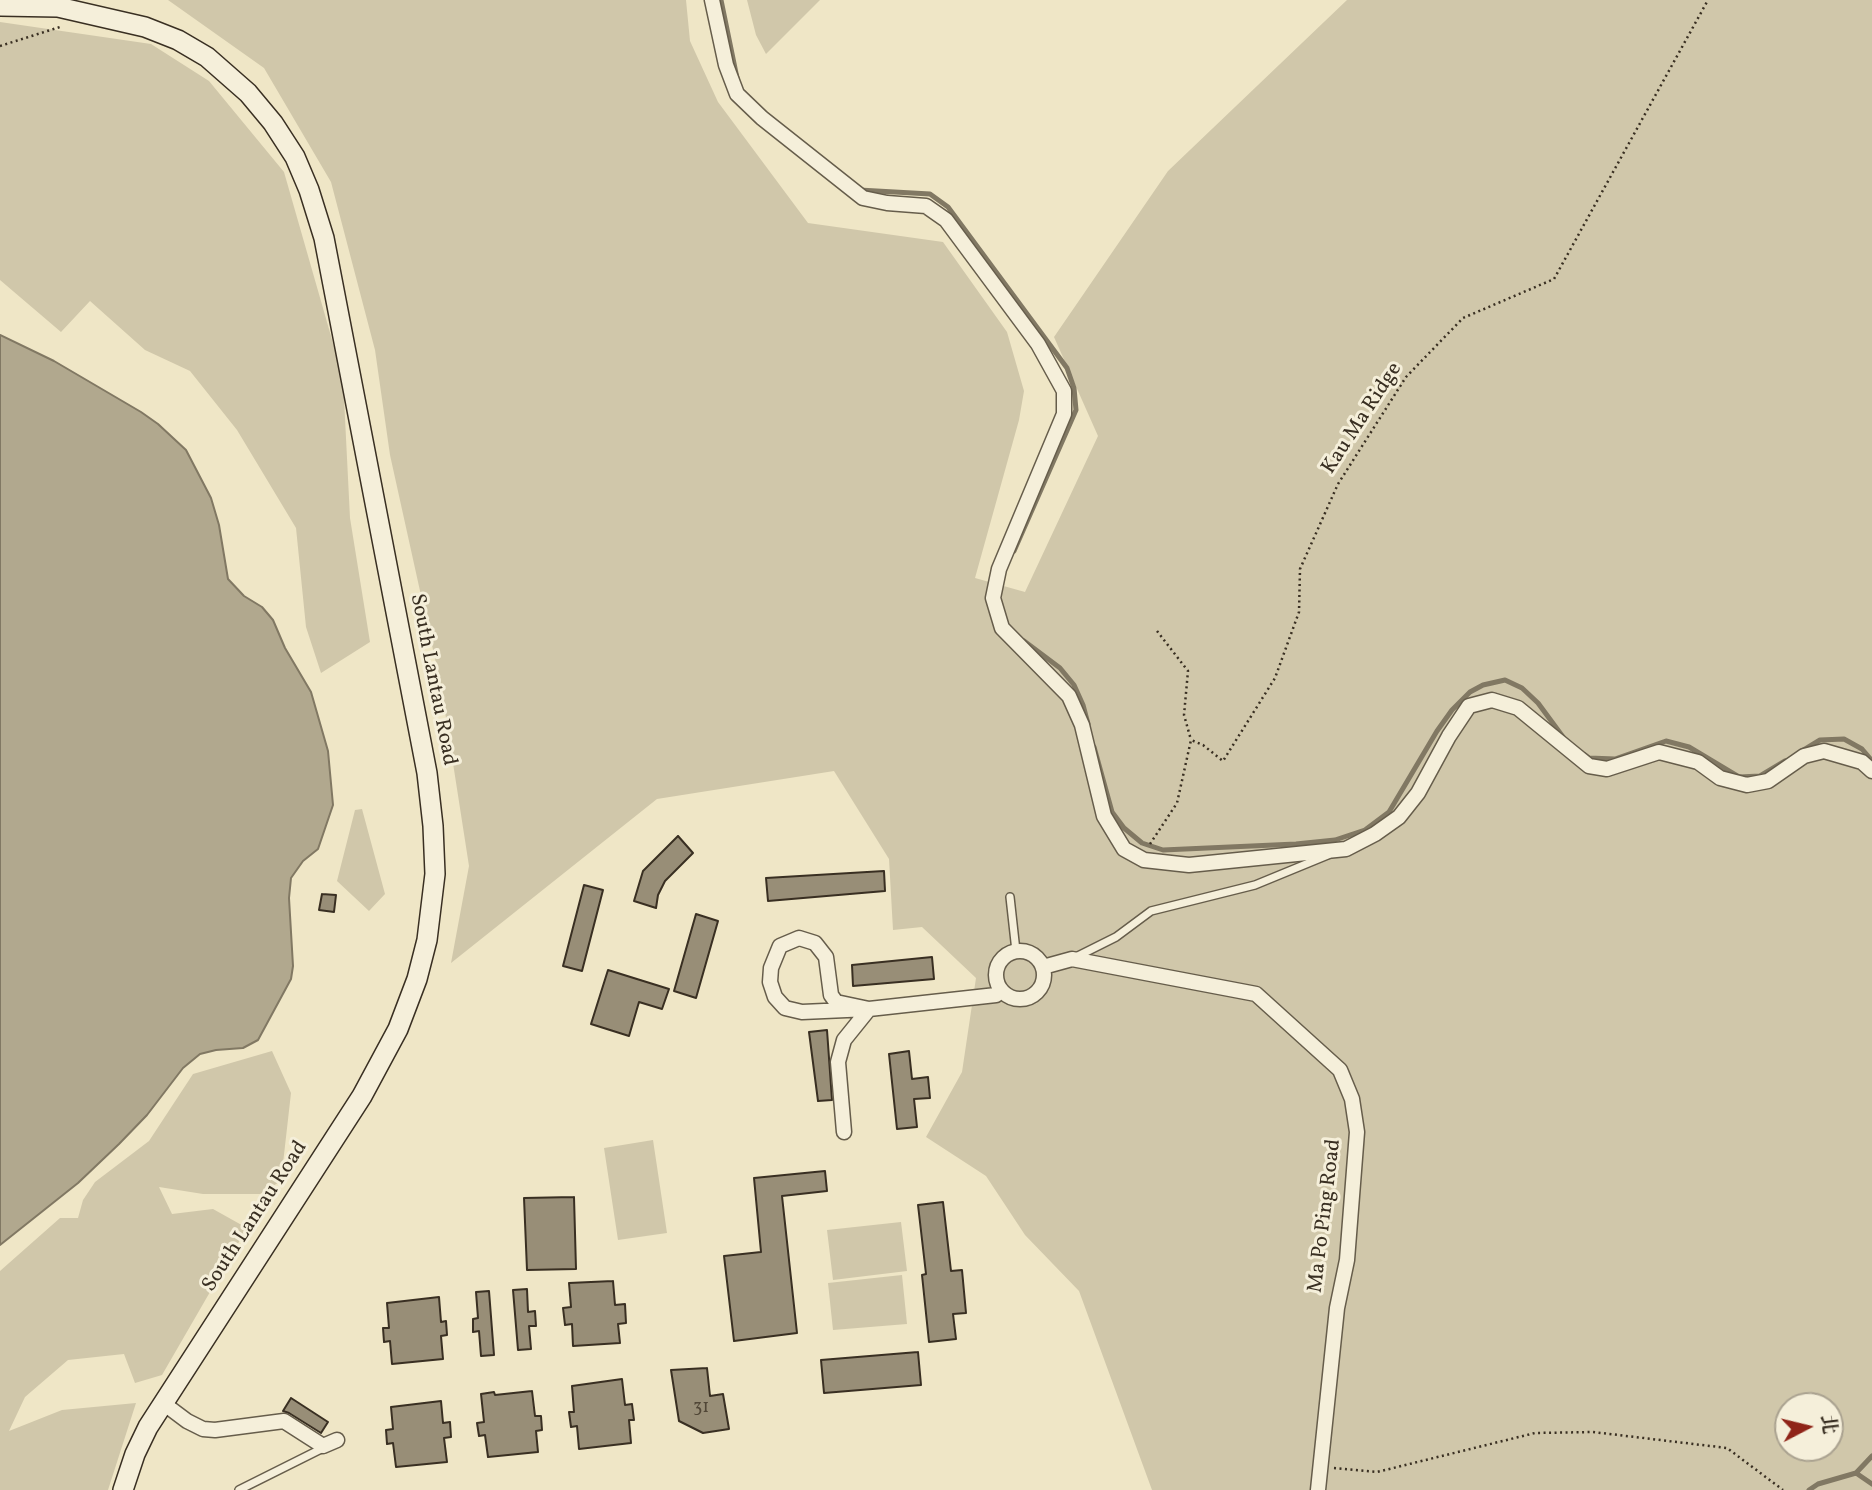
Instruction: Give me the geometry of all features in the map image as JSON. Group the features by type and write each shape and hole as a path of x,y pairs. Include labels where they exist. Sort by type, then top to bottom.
{"main road":[{"name":"South Lantau Road","path":"0,6 58,7 162,33 207,57 234,80 268,115 284,139 303,175 324,238 426,773 433,826 435,874 429,927 418,979 398,1029 362,1096 163,1403 135,1454 122,1490"}],"street":[{"path":"712,0 726,65 737,94 762,118 863,198 926,206 946,220 1038,344 1064,391 1065,414 999,569 993,598 1002,628 1069,696 1082,725 1104,816 1124,849 1144,860 1189,865 1346,849 1399,817 1418,793 1469,706 1492,700 1518,708 1589,766 1607,769 1659,751 1698,762 1720,778 1747,785 1768,781 1804,756 1824,751 1862,762 1872,771"},
{"path":"869,1009 836,1002 831,995 826,957 816,943 799,938 779,946 771,968 770,982 775,997 785,1009 813,1012 869,1009 996,996 1001,991"},
{"path":"1016,951 1032,955 1043,967 1040,989 1028,998 1013,999 1001,991 996,978 999,963 1016,951"},
{"name":"Ma Po Ping Road","path":"1043,967 1072,959 1256,994 1339,1070 1352,1099 1357,1132 1346,1260 1337,1308 1318,1490"},
{"path":"844,1132 838,1062 844,1040 869,1009"},
{"path":"163,1403 203,1429 215,1430 284,1421 323,1446 334,1435"}],"lane":[{"path":"1072,959 1116,937 1151,911 1255,885 1346,849"},
{"path":"1010,897 1016,951"},
{"path":"239,1490 334,1435"}],"path":[{"name":"Kau Ma Ridge","path":"1191,740 1203,745 1223,761 1275,678 1299,612 1300,569 1338,484 1406,377 1463,318 1554,279 1708,0"},
{"path":"0,46 73,23 82,12"},
{"path":"1153,838 1177,803 1191,740 1184,715 1188,671 1157,631"},
{"path":"1320,1467 1377,1472 1535,1433 1594,1432 1727,1448 1783,1490"}],"shaded area":[{"path":"168,0 686,0 690,41 718,102 808,223 943,242 1007,332 1024,391 1019,420 975,578 1025,592 1098,436 1054,337 1168,171 1347,0 1872,0 1872,1490 1152,1490 1079,1291 1025,1235 986,1176 926,1137 962,1072 976,978 922,927 893,930 889,859 834,771 657,799 451,963 469,866 441,686 390,455 375,350 331,182 264,68"},
{"path":"747,0 820,0 766,54 756,35"},
{"path":"0,22 151,44 209,81 284,172 343,378 350,518 370,642 321,673 306,627 296,528 237,430 190,371 145,350 90,301 61,332 0,280"},
{"path":"0,335 54,361 141,412 186,450 211,498 219,525 228,579 244,596 262,607 273,620 285,648 311,692 328,751 333,805 318,849 303,861 291,878 291,979 258,1040 243,1048 200,1054 183,1068 147,1115 119,1144 78,1183 0,1245"},
{"path":"362,809 385,894 369,911 337,881 355,810"},
{"path":"272,1051 291,1093 281,1181 260,1194 203,1194 159,1187 172,1214 213,1209 247,1228 162,1375 135,1383 124,1354 68,1360 25,1397 9,1431 62,1410 136,1403 108,1490 0,1490 0,1271 60,1218 78,1218 83,1200 95,1182 149,1141 193,1074"},
{"path":"653,1140 667,1233 618,1240 604,1148"},
{"path":"901,1222 907,1271 833,1280 827,1230"},
{"path":"902,1275 907,1324 833,1330 828,1283"}],"building":[{"path":"678,836 693,853 665,881 658,895 656,908 634,901 643,871"},
{"path":"884,871 885,891 768,901 766,878"},
{"path":"584,885 603,890 582,971 563,966"},
{"path":"322,894 336,895 334,912 319,910"},
{"path":"696,914 718,921 696,998 674,991"},
{"path":"932,957 934,979 853,986 852,965"},
{"path":"608,970 669,989 662,1009 639,1002 629,1036 591,1024"},
{"path":"827,1030 832,1100 818,1101 809,1032"},
{"path":"909,1051 912,1079 928,1077 930,1098 914,1099 917,1127 897,1129 889,1054"},
{"path":"825,1171 827,1191 782,1196 797,1333 734,1341 724,1256 761,1252 754,1178"},
{"path":"574,1197 576,1269 527,1270 524,1198"},
{"path":"943,1202 951,1271 962,1270 966,1313 953,1314 956,1339 929,1342 922,1275 926,1274 918,1205"},
{"path":"613,1281 615,1305 625,1304 626,1323 618,1324 620,1343 573,1346 572,1324 565,1325 563,1308 571,1307 569,1283"},
{"path":"527,1289 528,1312 535,1311 536,1326 529,1326 531,1349 518,1350 513,1290"},
{"path":"489,1291 494,1355 481,1356 479,1331 473,1332 473,1319 478,1318 476,1292"},
{"path":"439,1297 441,1322 446,1321 447,1335 441,1336 443,1359 392,1364 390,1341 384,1342 383,1328 389,1328 387,1303"},
{"path":"918,1352 921,1385 824,1393 821,1360"},
{"path":"707,1368 710,1396 723,1394 729,1429 703,1433 679,1421 671,1370"},
{"path":"622,1379 625,1405 632,1404 634,1420 629,1420 631,1443 579,1449 577,1426 571,1427 569,1412 574,1412 572,1386"},
{"path":"532,1391 535,1416 541,1416 542,1430 536,1431 538,1452 488,1457 485,1435 479,1436 477,1423 484,1422 481,1394"},
{"path":"291,1398 328,1422 321,1433 283,1411"},
{"path":"441,1401 443,1423 450,1422 451,1437 444,1438 447,1462 396,1467 393,1443 387,1444 386,1430 393,1429 391,1407"}],"waterway":[{"path":"721,0 737,78"},
{"path":"859,190 930,194 948,207 1067,368 1074,388 1076,410 1014,551"},
{"path":"1024,641 1060,668 1074,685 1088,724"},
{"path":"1094,747 1112,812 1124,828 1142,843 1163,850 1296,844 1335,840 1365,830 1389,812 1452,710 1470,692 1483,685 1505,680 1522,688 1538,703 1566,741"},
{"path":"1802,751 1820,740 1844,739 1862,749 1872,761"},
{"path":"1585,755 1589,758 1615,759 1666,741 1689,747 1739,777 1760,776 1785,761"},
{"path":"1856,1473 1872,1456"},
{"path":"1809,1490 1818,1484 1856,1473 1872,1484"}]}
